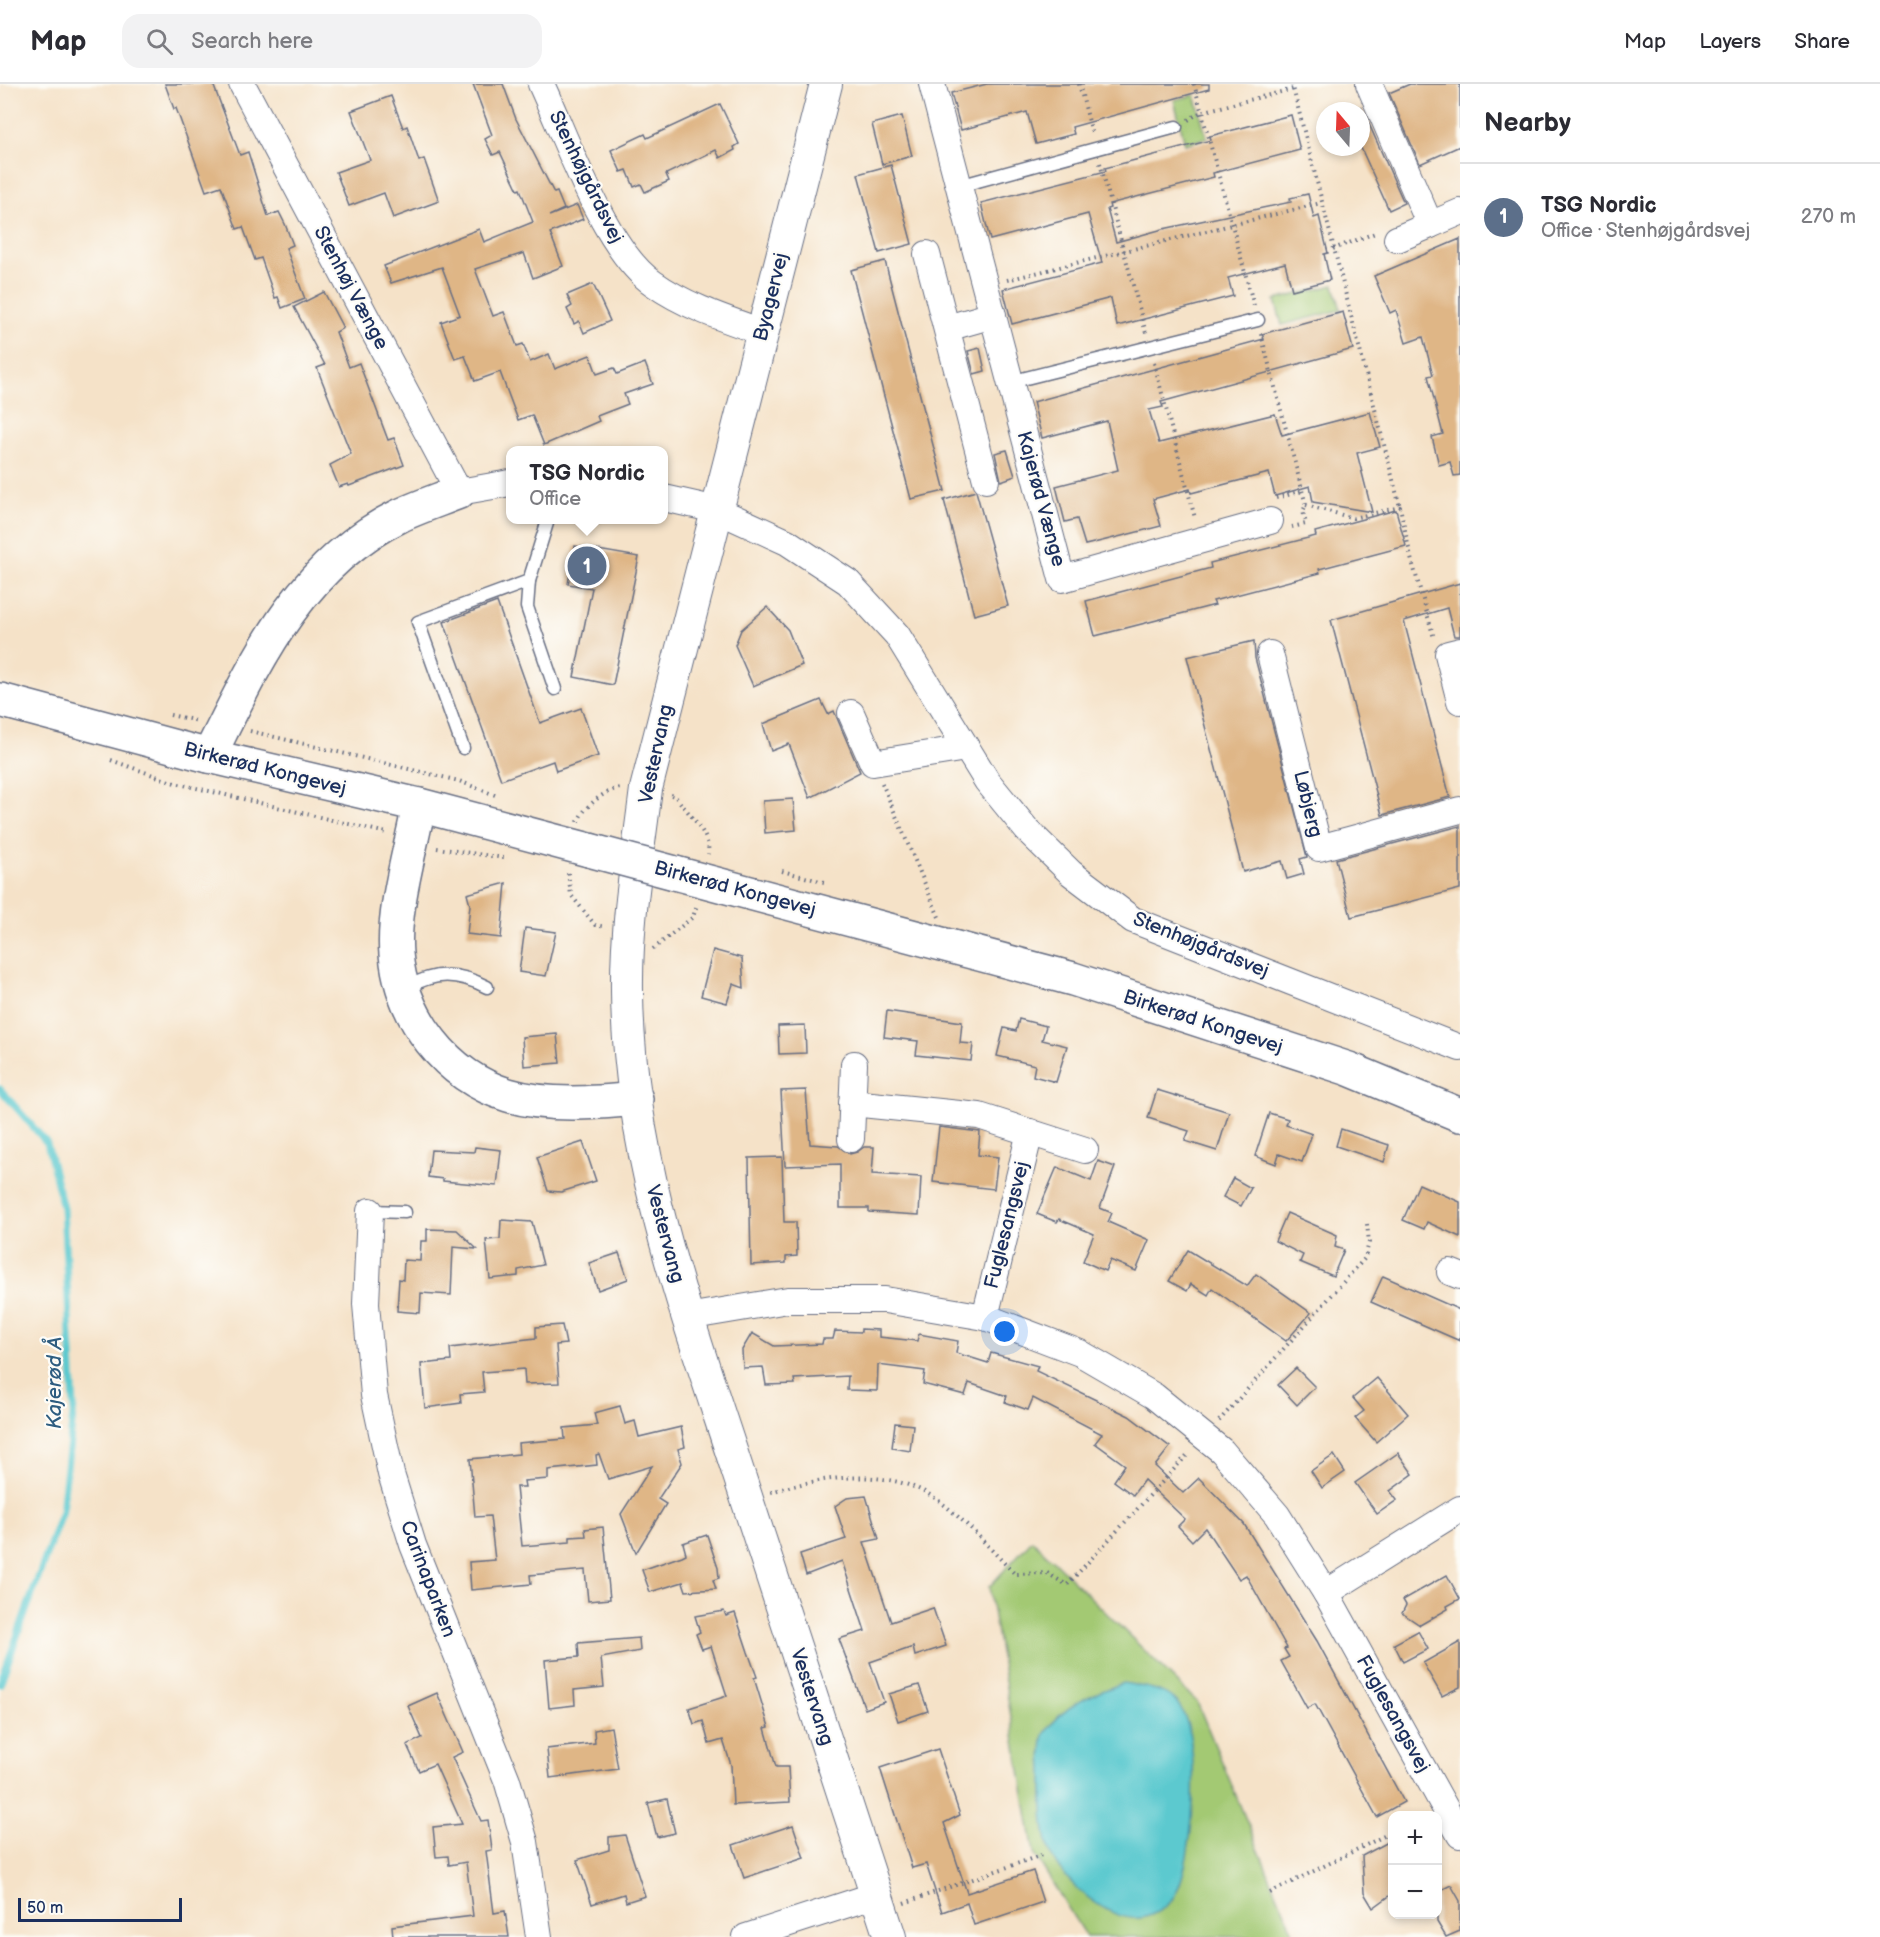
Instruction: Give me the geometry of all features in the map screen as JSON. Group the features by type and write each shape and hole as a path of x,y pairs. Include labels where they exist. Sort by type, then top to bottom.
{"main road":[{"path":"209,756 261,651 304,590 350,547 399,517 459,492"},
{"name":"Birkerød Kongevej","path":"0,700 209,756 418,805 578,856 675,873 1073,979 1348,1069 1460,1114"},
{"path":"418,805 398,914 395,952 402,991 418,1026 442,1056 473,1080 508,1095 547,1102 636,1099"}],"street":[{"name":"Stenhøj Vænge","path":"242,84 459,492"},
{"name":"Stenhøjgårdsvej","path":"541,84 611,234 631,264 652,283 691,305 762,332"},
{"name":"Byagervej","path":"717,510 826,84"},
{"name":"Kajerød Vænge","path":"932,84 1062,579 1270,520"},
{"path":"1369,84 1430,225"},
{"path":"1397,239 1460,212"},
{"path":"927,254 986,480"},
{"path":"947,328 993,315"},
{"path":"459,492 506,484"},
{"name":"Stenhøjgårdsvej","path":"668,499 717,510 787,542 848,582 897,635 987,781 1027,830 1071,873 1132,920 1460,1048"},
{"name":"Vestervang","path":"717,510 661,726 645,799 635,875 627,991 636,1099 653,1200 687,1317 883,1914"},
{"path":"1454,652 1460,701"},
{"name":"Løbjerg","path":"1270,654 1319,848 1460,810"},
{"path":"851,713 873,763 966,748"},
{"path":"851,1139 854,1064"},
{"path":"852,1103 979,1116 1085,1150"},
{"name":"Fuglesangsvej","path":"985,1317 1030,1132"},
{"name":"Carinaparken","path":"370,1211 366,1304 374,1395 391,1474 412,1545 507,1780 525,1842 539,1937"},
{"name":"Fuglesangsvej","path":"687,1317 788,1300 885,1300 985,1317 1080,1353 1154,1396 1222,1451 1277,1515 1452,1801 1460,1835"},
{"path":"1326,1593 1460,1509"},
{"path":"746,1937 883,1914"}],"lane":[{"path":"959,186 1176,127"},
{"path":"1010,382 1258,320"},
{"path":"546,524 529,581 527,607 555,689"},
{"path":"463,748 418,622 529,581"},
{"path":"402,991 422,979 444,974 467,977 487,987"},
{"path":"370,1211 405,1212"}],"path":[{"path":"1079,84 1201,540"},
{"path":"1194,84 1306,506 1353,518 1400,507"},
{"path":"1176,127 1202,112 1293,86 1321,203 1436,643 1454,652"},
{"path":"986,285 1321,203"},
{"path":"1333,249 1376,233 1397,239"},
{"path":"103,757 175,783 270,808 413,838 444,851 507,858"},
{"path":"873,763 938,911 940,944"},
{"path":"595,925 571,895 578,856 581,813 615,788"},
{"path":"675,796 710,846 708,857"},
{"path":"558,870 578,856"},
{"path":"653,949 693,918 698,904"},
{"path":"747,1499 799,1483 846,1477 880,1479 911,1487 942,1502 1015,1574"},
{"path":"1270,1893 1388,1834"},
{"path":"883,1914 1042,1855"}],"green space":[{"path":"1195,95 1207,138 1185,144 1174,100"},
{"path":"1334,285 1341,310 1282,325 1275,300"},
{"path":"1032,1540 1197,1702 1295,1937 1086,1937 1034,1853 989,1587"}],"water":[{"path":"1124,1683 1160,1691 1178,1704 1186,1719 1191,1742 1193,1770 1191,1831 1181,1882 1167,1905 1154,1914 1139,1918 1114,1913 1101,1906 1065,1876 1051,1854 1043,1814 1042,1747 1045,1733 1052,1723 1080,1701"}],"building":[{"path":"165,84 213,84 240,155 248,152 268,216 279,212 285,224 293,245 286,248 305,299 282,308 278,297 275,298 261,258 255,260 243,227 237,229 221,186 206,191"},
{"path":"473,84 503,84 516,119 554,193 557,192 564,209 549,216 577,205 583,219 550,233 563,266 533,278 524,253 475,269 493,316 504,312 517,346 523,344 530,362 549,354 555,369 590,355 597,374 614,368 617,374 645,363 653,384 624,394 628,404 597,416 599,421 544,445 532,415 518,420 500,372 475,381 465,356 455,359 441,322 460,315 442,267 391,283 384,266 479,229 484,242 533,222 520,189 518,190 500,152 493,155 485,139 492,135"},
{"path":"987,84 1209,84 1209,89 1072,127 1074,134 1036,144 1027,112 961,130 951,93"},
{"path":"1410,84 1460,84 1460,146 1420,164 1389,93"},
{"path":"391,96 403,128 407,126 419,161 424,159 439,201 393,218 384,193 349,206 336,172 370,160 351,111"},
{"path":"720,104 739,144 734,147 735,150 720,158 716,150 666,174 669,181 645,192 641,184 634,187 627,170 621,172 611,150 645,134 647,138"},
{"path":"1291,115 1300,150 1213,173 1214,177 1109,204 1110,208 1107,209 1116,242 1163,229 1291,202 1290,198 1308,194 1314,218 1319,216 1328,253 1324,254 1330,280 1292,290 1285,263 1228,278 1233,296 1117,326 1111,298 1012,324 1003,289 1102,263 1088,214 990,240 981,203 1106,171 1105,168 1211,140 1210,136"},
{"path":"902,116 912,156 882,164 872,124"},
{"path":"1370,126 1404,203 1389,210 1365,156 1370,156"},
{"path":"891,165 912,244 879,253 858,174"},
{"path":"1460,239 1460,475 1454,476 1450,462 1439,465 1432,437 1443,434 1428,376 1433,375 1423,337 1406,343 1396,310 1390,313 1374,276"},
{"path":"885,261 945,491 911,499 851,270"},
{"path":"593,284 610,321 584,333 579,321 574,324 567,309 572,306 567,295"},
{"path":"324,292 343,328 336,332 349,367 359,363 388,440 394,438 404,465 349,486 348,484 339,487 330,465 351,454 317,368 325,365 294,307"},
{"path":"1343,312 1353,349 1161,402 1163,407 1149,410 1159,443 1275,414 1282,435 1370,412 1380,447 1357,453 1372,512 1313,502 1310,486 1275,496 1269,473 1191,493 1190,489 1153,499 1161,526 1102,541 1085,545 1077,519 1065,522 1056,486 1118,470 1107,421 1042,438 1033,402 1264,339 1262,334"},
{"path":"980,348 985,371 974,374 968,351"},
{"path":"1007,450 1015,476 1001,481 995,453"},
{"path":"976,491 1008,606 974,615 944,500"},
{"path":"1396,510 1406,546 1319,569 1320,573 1213,601 1215,605 1095,636 1086,601 1211,568 1210,563 1316,536 1315,532"},
{"path":"575,546 639,557 613,685 574,677 592,588 568,584"},
{"path":"1460,583 1460,636 1454,636 1447,608 1404,621 1450,797 1382,815 1331,620"},
{"path":"497,602 540,723 581,708 598,756 556,771 553,761 501,780 444,622"},
{"path":"767,607 788,630 802,665 753,686 735,645 741,630"},
{"path":"1254,641 1255,658 1307,857 1300,859 1304,874 1287,879 1282,861 1243,872 1187,657"},
{"path":"821,700 828,714 834,711 860,772 810,798 789,744 771,751 763,724"},
{"path":"793,799 796,830 765,833 763,801"},
{"path":"1460,826 1460,889 1351,917 1336,859"},
{"path":"506,883 501,938 467,934 470,905 467,894"},
{"path":"525,928 556,932 546,976 519,972"},
{"path":"713,950 742,958 744,988 733,984 727,1003 701,996"},
{"path":"887,1011 962,1022 960,1043 973,1044 971,1061 916,1055 918,1041 884,1037"},
{"path":"1019,1019 1046,1026 1042,1040 1067,1046 1056,1082 1033,1076 1035,1065 997,1056 1004,1028 1016,1031"},
{"path":"805,1025 806,1053 779,1054 778,1026"},
{"path":"557,1034 560,1063 524,1066 522,1037"},
{"path":"806,1090 810,1144 838,1146 850,1154 864,1147 874,1147 872,1174 921,1177 919,1215 869,1212 869,1208 840,1208 840,1164 785,1166 781,1091"},
{"path":"1157,1090 1229,1112 1217,1151 1185,1141 1189,1131 1148,1118"},
{"path":"1269,1113 1288,1119 1286,1125 1312,1134 1302,1162 1279,1154 1276,1164 1255,1156"},
{"path":"939,1127 980,1132 978,1155 998,1157 994,1189 933,1182"},
{"path":"1341,1129 1389,1145 1384,1162 1336,1146"},
{"path":"583,1142 596,1181 561,1192 548,1191 537,1157"},
{"path":"475,1147 501,1150 497,1186 443,1181 443,1179 428,1177 431,1150 474,1152"},
{"path":"782,1157 784,1222 796,1222 797,1256 786,1257 786,1263 751,1265 749,1158"},
{"path":"1098,1161 1115,1167 1100,1208 1112,1213 1108,1222 1149,1240 1136,1271 1110,1260 1105,1271 1083,1261 1094,1234 1059,1219 1057,1222 1037,1214 1057,1167 1091,1181"},
{"path":"1233,1178 1251,1188 1241,1206 1223,1197"},
{"path":"1419,1184 1460,1202 1460,1237 1427,1222 1424,1229 1403,1220"},
{"path":"1287,1213 1337,1235 1335,1247 1344,1250 1333,1276 1300,1262 1303,1255 1275,1241"},
{"path":"501,1220 532,1222 543,1265 518,1270 518,1276 490,1279 486,1240 500,1239"},
{"path":"427,1229 457,1230 477,1249 453,1247 451,1295 421,1293 420,1313 397,1311 399,1279 403,1280 404,1260 420,1261 421,1241 427,1241"},
{"path":"1188,1250 1247,1286 1256,1274 1311,1313 1286,1341 1212,1288 1208,1295 1191,1284 1187,1291 1169,1281"},
{"path":"619,1253 628,1279 598,1290 589,1263"},
{"path":"1383,1276 1460,1310 1460,1341 1371,1302"},
{"path":"562,1325 566,1344 556,1345 559,1383 525,1384 524,1369 482,1372 484,1392 460,1394 461,1403 425,1408 421,1364 451,1361 450,1348 536,1338 536,1327"},
{"path":"861,1329 879,1330 879,1337 917,1341 919,1334 958,1341 956,1353 988,1363 991,1353 1038,1366 1036,1371 1129,1416 1170,1447 1155,1466 1183,1493 1199,1478 1244,1524 1317,1641 1404,1802 1377,1817 1315,1704 1307,1708 1281,1661 1289,1657 1284,1649 1287,1648 1246,1575 1239,1579 1205,1528 1192,1541 1178,1526 1185,1519 1144,1480 1133,1495 1114,1481 1125,1465 1095,1443 1102,1434 1033,1398 1028,1410 1005,1402 1007,1396 969,1383 965,1395 923,1384 925,1371 878,1365 877,1391 847,1390 848,1376 794,1379 795,1384 766,1385 763,1367 743,1368 742,1350 752,1333 774,1346 822,1344 823,1339 833,1339 835,1331 861,1332"},
{"path":"1296,1368 1315,1387 1297,1405 1278,1385"},
{"path":"1377,1378 1408,1414 1376,1442 1355,1418 1364,1411 1353,1398"},
{"path":"620,1406 625,1424 635,1421 639,1437 681,1427 685,1447 678,1449 682,1463 658,1499 666,1504 636,1553 621,1514 652,1466 608,1479 599,1454 596,1455 597,1465 548,1470 548,1479 524,1481 525,1487 516,1487 522,1546 570,1542 570,1537 586,1536 585,1529 603,1527 610,1599 588,1601 585,1570 530,1575 531,1584 471,1590 469,1562 495,1560 490,1516 475,1517 470,1459 519,1454 518,1443 565,1439 564,1428 597,1425 594,1413"},
{"path":"895,1423 913,1425 910,1451 892,1448"},
{"path":"1398,1453 1413,1474 1390,1491 1397,1500 1377,1514 1355,1483"},
{"path":"1334,1455 1345,1472 1322,1488 1311,1471"},
{"path":"866,1496 879,1539 864,1542 891,1622 933,1608 946,1646 915,1656 913,1647 870,1662 884,1702 865,1709 839,1639 865,1631 842,1561 806,1575 800,1554 846,1539 835,1506 847,1498"},
{"path":"707,1535 718,1568 719,1578 713,1580 716,1589 686,1591 683,1582 650,1592 642,1570 686,1554 683,1543"},
{"path":"1447,1575 1460,1599 1447,1606 1448,1609 1420,1625 1402,1613 1406,1605 1403,1600"},
{"path":"724,1611 726,1616 735,1613 757,1677 754,1678 769,1727 765,1728 776,1767 788,1767 790,1802 733,1805 731,1765 723,1740 709,1744 703,1721 694,1724 689,1708 727,1696 711,1646 702,1649 696,1634 700,1632 695,1616"},
{"path":"1418,1631 1428,1649 1403,1662 1394,1644"},
{"path":"639,1638 640,1651 601,1658 604,1687 574,1690 575,1705 549,1708 545,1660 579,1657 578,1643"},
{"path":"1460,1642 1460,1687 1442,1696 1423,1663"},
{"path":"919,1685 928,1711 898,1721 889,1694"},
{"path":"437,1693 463,1752 452,1757 481,1821 488,1820 492,1850 486,1851 494,1913 505,1911 509,1937 393,1937 392,1926 473,1916 466,1862 449,1865 448,1856 436,1857 433,1827 462,1824 435,1764 419,1771 407,1745 422,1738 408,1706"},
{"path":"611,1727 618,1769 550,1778 547,1749 595,1743 594,1730"},
{"path":"938,1749 960,1815 944,1823 967,1893 1033,1871 1043,1902 974,1925 967,1903 942,1912 926,1864 912,1868 880,1768"},
{"path":"667,1799 675,1833 657,1837 648,1803"},
{"path":"793,1825 804,1858 744,1878 733,1845"},
{"path":"625,1835 645,1896 626,1902 624,1894 592,1904 577,1860 609,1850 609,1837"},
{"path":"1388,1842 1388,1897 1373,1908 1364,1893 1362,1856"},
{"path":"1451,1885 1460,1901 1460,1931 1446,1937 1437,1922 1437,1919 1442,1919 1442,1890"}],"waterway":[{"name":"Kajerød Å","path":"0,1089 47,1143 63,1208 74,1406 62,1511 0,1684"}],"place":[{"name":"TSG Nordic","path":"587,566"}]}
